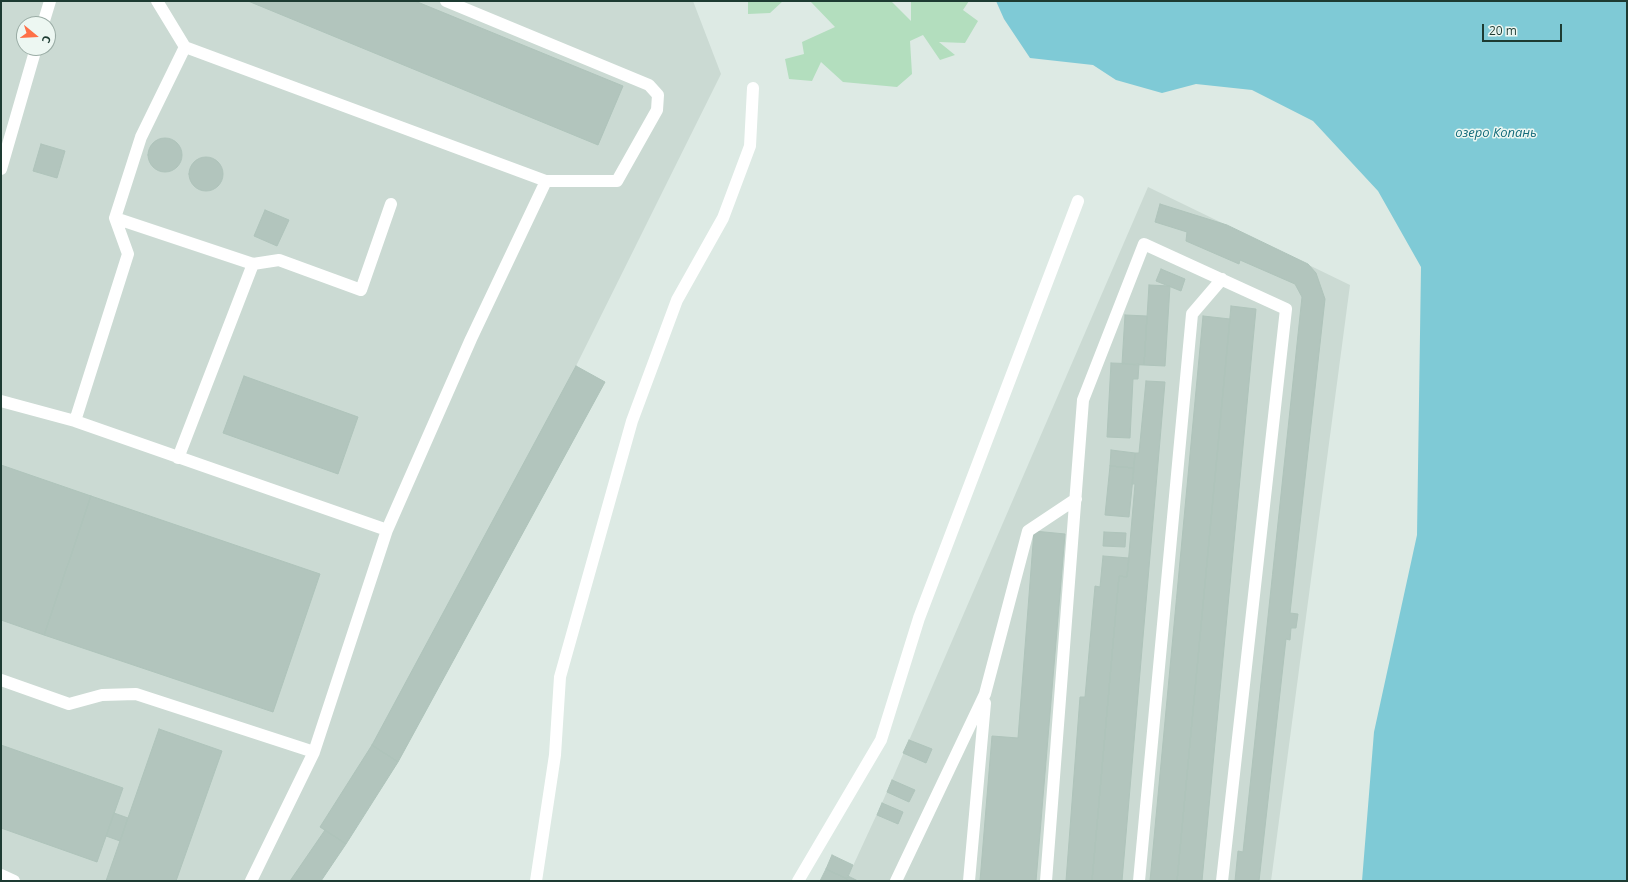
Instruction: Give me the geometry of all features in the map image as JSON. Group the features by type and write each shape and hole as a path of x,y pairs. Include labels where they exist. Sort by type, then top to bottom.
{"lane":[{"path":"45,16 50,1"},
{"path":"158,1 185,47 546,181 617,181 657,110 658,95 650,85 446,1"},
{"path":"75,421 128,254 114,218 141,137 185,47"},
{"path":"1,170 34,56"},
{"path":"536,881 555,755 560,677 632,421 677,300 724,218 750,146 753,88"},
{"path":"251,881 314,752 386,530 471,339 546,181"},
{"path":"798,881 881,740 919,618 1078,201"},
{"path":"114,218 252,264 279,260 360,290 391,204"},
{"path":"1046,881 1083,400 1144,244 1286,309 1222,881"},
{"path":"178,458 252,264"},
{"path":"1139,881 1192,314 1222,279"},
{"path":"1,400 75,421 386,530"},
{"path":"969,881 985,694 1028,531 1076,499"},
{"path":"1,680 69,704 102,695 136,694 314,752"},
{"path":"896,881 985,694"},
{"path":"1,875 14,881"}],"shaded area":[{"path":"1,1 693,1 721,74 576,366 605,382 398,762 321,881 1,881"},
{"path":"1148,187 1350,285 1271,881 846,881 882,803"}],"green space":[{"path":"748,1 783,1 770,13 748,14"},
{"path":"810,1 891,1 911,21 911,1 969,1 963,10 978,21 965,43 939,42 955,55 940,60 923,35 910,41 912,74 897,87 843,82 821,62 812,81 789,79 785,59 804,54 802,42 835,27"}],"water":[{"name":"озеро Копань","path":"996,1 1627,1 1627,881 1362,881 1374,732 1417,535 1421,267 1378,191 1313,121 1252,90 1196,84 1162,93 1116,80 1093,65 1030,58 1004,19"}],"building":[{"path":"248,1 415,1 623,86 598,145"},
{"path":"165,138 177,143 182,155 177,167 165,172 153,167 148,155 153,143"},
{"path":"41,144 65,151 57,178 33,171"},
{"path":"206,157 218,162 223,174 218,186 206,191 194,186 189,174 194,162"},
{"path":"1160,204 1227,225 1308,264 1316,273 1325,299 1290,613 1298,614 1296,628 1291,628 1290,640 1286,639 1259,881 1235,881 1238,851 1243,852 1302,297 1295,284 1240,260 1239,264 1186,241 1187,232 1155,222"},
{"path":"265,210 289,220 277,246 254,236"},
{"path":"1161,269 1185,279 1181,291 1156,281"},
{"path":"1149,285 1170,286 1165,366 1144,365"},
{"path":"1231,306 1256,309 1202,881 1177,881"},
{"path":"1125,315 1147,316 1144,365 1122,364"},
{"path":"1203,316 1230,319 1177,881 1150,881"},
{"path":"1111,363 1139,364 1138,379 1133,379 1130,438 1107,437"},
{"path":"576,366 605,382 398,762 372,745"},
{"path":"244,376 358,417 338,474 223,433"},
{"path":"1146,381 1165,382 1122,881 1092,881 1119,576 1127,577 1135,484 1132,484 1135,453 1139,453"},
{"path":"1111,450 1135,453 1134,468 1110,466"},
{"path":"1,465 91,496 44,635 1,620"},
{"path":"1110,466 1134,468 1129,517 1105,515"},
{"path":"91,496 320,574 273,712 44,635"},
{"path":"1034,531 1065,534 1036,881 980,881 992,736 1018,738"},
{"path":"1104,532 1126,533 1125,547 1103,546"},
{"path":"1103,556 1129,558 1127,577 1119,576 1092,881 1066,881 1080,697 1085,697 1095,586 1100,587"},
{"path":"159,729 222,751 176,881 106,881"},
{"path":"909,740 932,749 926,763 903,753"},
{"path":"1,745 123,788 97,862 1,828"},
{"path":"372,745 398,762 346,844 320,827"},
{"path":"892,780 915,790 909,802 887,792"},
{"path":"882,803 903,812 898,824 877,815"},
{"path":"114,813 128,818 120,841 106,836"},
{"path":"325,830 346,844 321,881 290,881"},
{"path":"832,855 853,865 847,879 826,869"},
{"path":"826,869 847,879 846,881 820,881"},
{"path":"848,876 858,881 846,881"}]}
